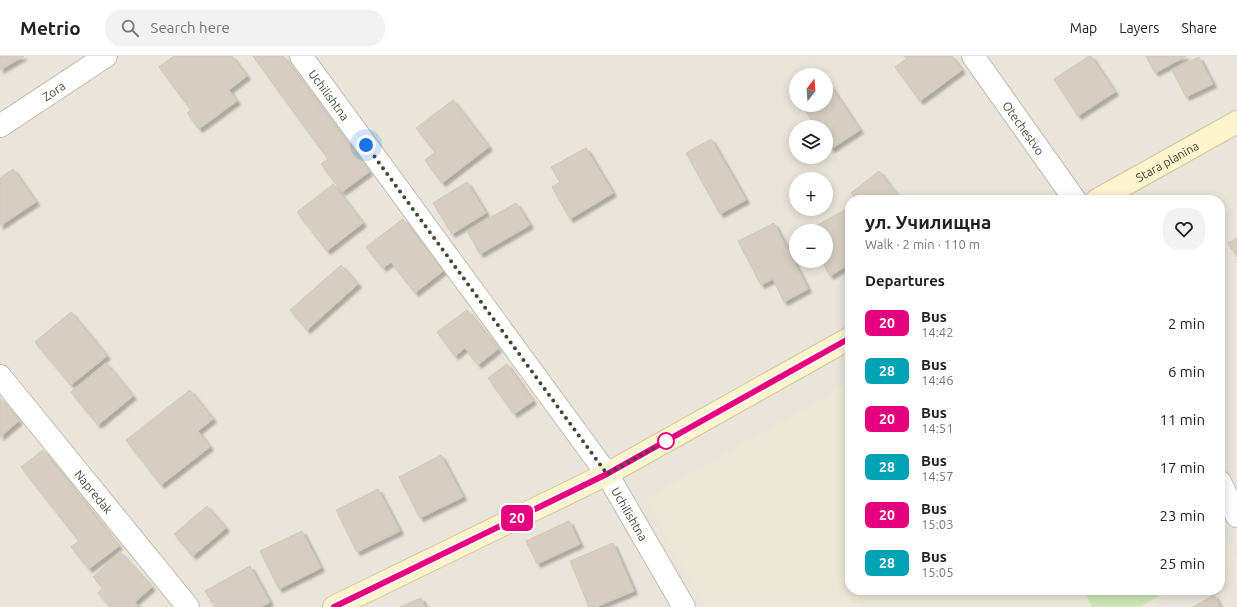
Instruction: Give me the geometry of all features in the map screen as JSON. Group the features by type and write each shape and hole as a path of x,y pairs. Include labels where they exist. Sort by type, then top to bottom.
{"street":[{"name":"Zora","path":"0,126 106,56"},
{"name":"Uchilishtna","path":"301,56 607,474 684,607"},
{"name":"Otechestvo","path":"973,56 1071,195"},
{"name":"Stara planina","path":"1106,195 1237,122"},
{"path":"334,607 607,474 845,341"},
{"name":"Napredak","path":"0,376 188,607"},
{"path":"1225,492 1237,516"}],"shaded area":[{"path":"0,56 1237,56 1237,607 0,607"},
{"path":"845,386 845,595 1174,595 1152,607 705,607 646,499"},
{"path":"1225,536 1237,558 1237,560 1225,567"}],"green space":[{"path":"1086,595 1161,595 1139,607 1092,607"}],"building":[{"path":"0,56 24,56 0,70"},
{"path":"174,56 232,56 247,76 229,90 237,101 199,129 187,113 191,110 159,67"},
{"path":"253,56 283,56 369,172 342,192 321,164 328,159"},
{"path":"904,56 952,56 962,70 920,101 895,67 906,59"},
{"path":"1091,56 1115,92 1078,116 1054,79"},
{"path":"1146,56 1186,56 1155,73"},
{"path":"1199,57 1213,84 1186,97 1172,70"},
{"path":"833,90 860,130 833,148 833,120 812,120 806,112 833,112"},
{"path":"453,100 489,147 442,183 425,160 435,152 416,128"},
{"path":"711,139 746,200 720,214 686,153"},
{"path":"586,148 613,193 570,219 552,187 560,182 551,167"},
{"path":"13,169 36,202 0,226 0,178"},
{"path":"879,171 897,195 853,195 851,193"},
{"path":"467,182 486,213 452,234 433,203"},
{"path":"333,184 363,223 327,251 297,212"},
{"path":"516,203 530,225 480,254 467,231"},
{"path":"845,210 845,267 830,276 826,268 833,268 833,224 820,224"},
{"path":"403,219 443,271 415,293 391,262 383,268 366,247"},
{"path":"774,223 789,252 789,268 797,268 808,289 784,302 773,279 761,285 738,241"},
{"path":"1237,238 1237,257 1228,243"},
{"path":"341,265 358,284 307,330 290,310"},
{"path":"467,310 498,349 478,365 465,348 455,356 437,332"},
{"path":"71,312 107,356 71,385 35,342"},
{"path":"106,363 133,396 98,425 71,392"},
{"path":"507,364 533,401 514,414 488,378"},
{"path":"190,390 213,419 198,431 210,447 161,485 126,440"},
{"path":"0,398 19,421 0,437"},
{"path":"43,450 119,546 89,569 71,547 79,541 21,467"},
{"path":"441,455 463,497 420,518 399,477"},
{"path":"378,489 400,531 357,552 336,510"},
{"path":"207,506 226,528 193,556 174,534"},
{"path":"569,521 580,544 537,564 526,541"},
{"path":"302,531 321,568 279,589 260,551"},
{"path":"613,543 634,591 596,607 589,607 570,561"},
{"path":"120,552 152,587 135,602 139,607 111,607 98,593 103,587 93,577"},
{"path":"250,566 270,602 261,607 215,607 205,591"},
{"path":"1214,595 1220,607 1193,607"},
{"path":"421,598 425,607 400,607"}],"bus line":[{"name":"20","path":"334,607 607,474 845,341"}],"route":[{"path":"366,145 607,474 672,438 666,441"}]}
